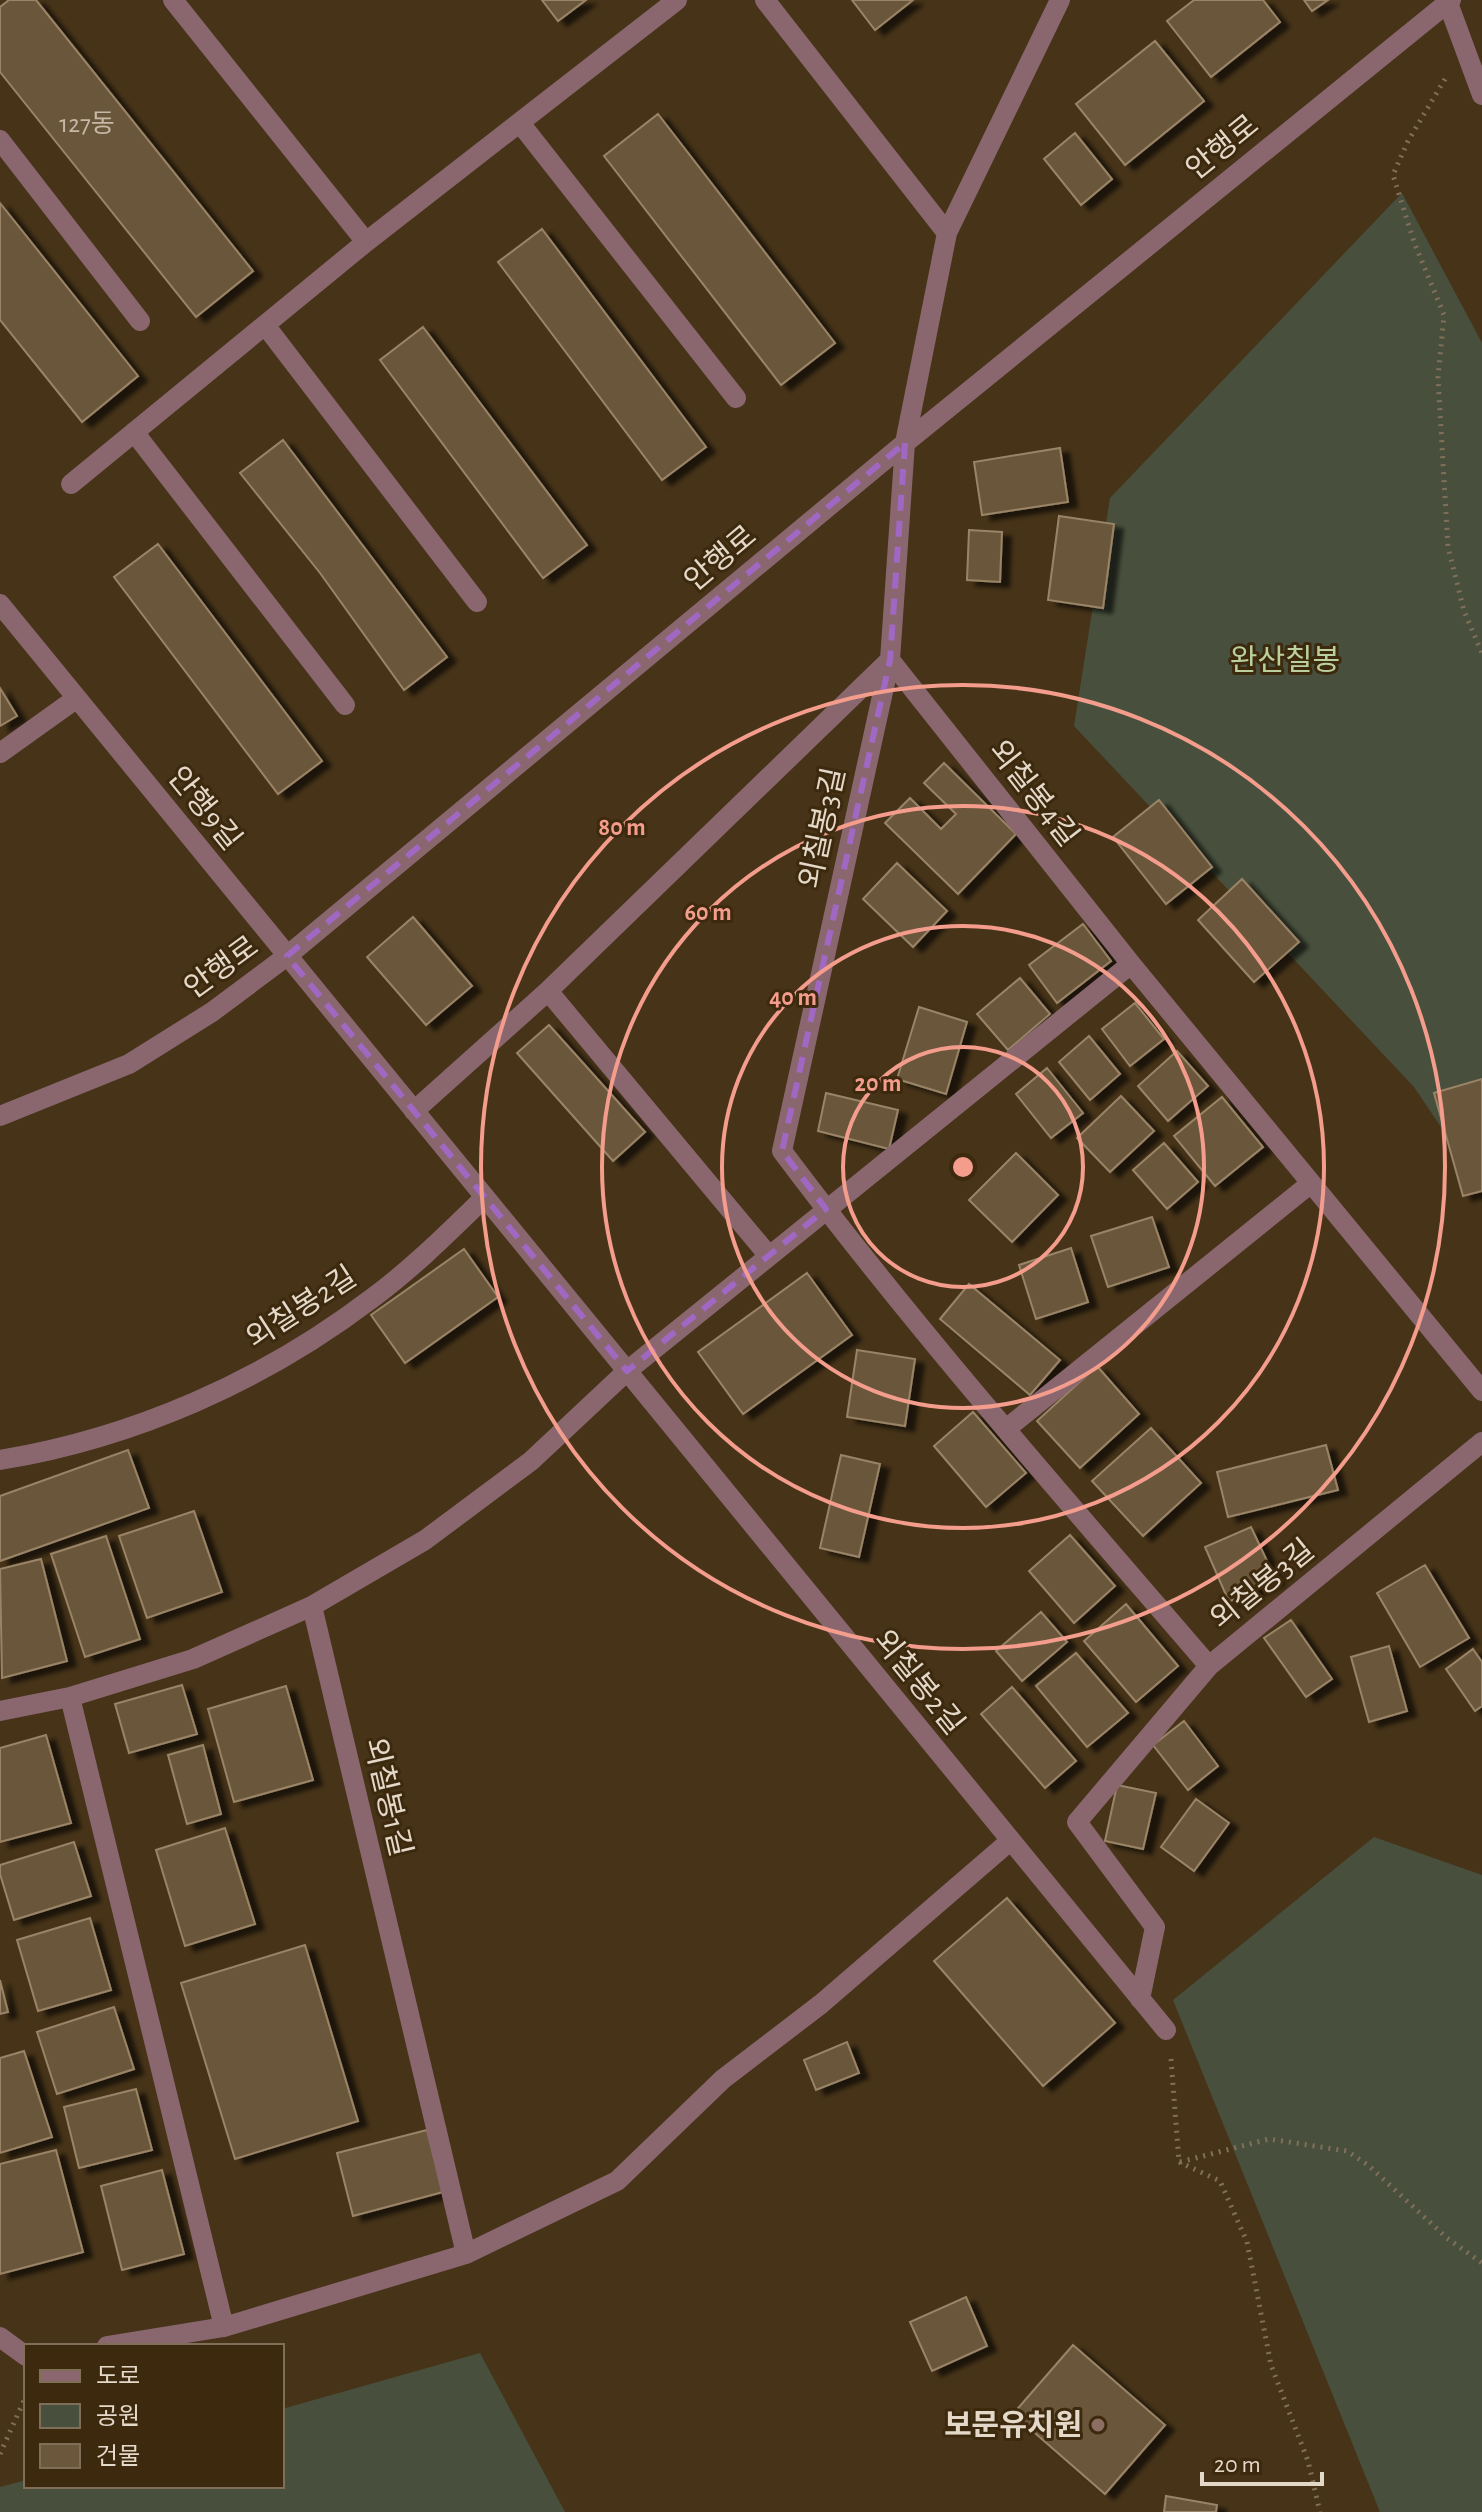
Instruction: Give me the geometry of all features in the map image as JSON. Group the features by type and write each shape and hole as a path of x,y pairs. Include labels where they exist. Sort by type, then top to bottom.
{"street":[{"path":"173,0 366,242"},
{"path":"71,484 366,242 677,0"},
{"path":"765,0 947,233"},
{"name":"외칠봉3길","path":"1060,0 947,233 905,443 890,660 782,1151 1006,1429 1209,1666 1482,1442"},
{"path":"1449,1 1482,95"},
{"name":"안행로","path":"0,1116 129,1064 212,1012 287,956 905,443 1449,1"},
{"path":"520,123 736,398"},
{"path":"0,140 140,321"},
{"path":"265,325 477,602"},
{"path":"134,432 345,705"},
{"name":"안행9길","path":"0,604 287,956"},
{"path":"414,1111 548,991 890,660"},
{"name":"외칠봉4길","path":"890,660 1131,964 1482,1391"},
{"path":"0,753 77,698"},
{"name":"외칠봉2길","path":"287,956 1166,2030"},
{"path":"0,1711 70,1697 193,1659 312,1606 437,1532 531,1461 627,1371 1131,964"},
{"path":"548,991 769,1256"},
{"path":"1006,1429 1310,1184"},
{"name":"외칠봉2길","path":"0,1460 126,1428 243,1380 308,1343 372,1299 418,1261 485,1197"},
{"name":"외칠봉1길","path":"312,1606 466,2254"},
{"path":"1140,1999 1155,1927 1077,1822 1209,1666"},
{"path":"70,1697 224,2327"},
{"path":"119,2344 224,2327 466,2254 617,2181 723,2079 821,2004 1010,1841"},
{"path":"0,2337 24,2355"}],"path":[{"path":"1464,47 1408,141 1393,175 1414,242 1444,315 1438,378 1448,547 1464,611 1482,653"},
{"path":"1166,2030 1173,2072 1179,2162"},
{"path":"1179,2162 1269,2139 1347,2151 1368,2165 1447,2238 1482,2263"},
{"path":"1179,2162 1220,2181 1247,2242 1271,2365 1308,2461 1320,2512"},
{"path":"0,2454 24,2400"}],"highlighted area":[{"path":"905,443 890,660 782,1151 826,1209 627,1371 287,956"}],"green space":[{"name":"완산칠봉","path":"1402,193 1482,343 1482,1188 1414,1087 1074,726 1110,498"},
{"path":"1374,1837 1482,1875 1482,2512 1380,2512 1173,2000"},
{"path":"480,2353 565,2512 0,2512 0,2487 24,2481 24,2488 284,2488 284,2408"}],"building":[{"path":"9,0 36,0 253,271 196,317 0,72 0,7"},
{"path":"542,0 586,0 558,21"},
{"path":"852,0 913,0 875,30"},
{"path":"1194,0 1263,0 1280,22 1211,77 1167,21"},
{"path":"1304,0 1328,0 1312,11"},
{"path":"1155,41 1204,101 1125,165 1076,104"},
{"path":"658,114 835,343 781,385 604,156"},
{"path":"1075,133 1112,179 1081,205 1044,159"},
{"path":"0,203 138,376 82,422 0,320"},
{"path":"542,229 706,447 662,480 498,262"},
{"path":"423,327 587,545 543,578 380,360"},
{"path":"283,440 447,657 404,690 320,573 240,473"},
{"path":"1060,448 1068,502 982,515 974,462"},
{"path":"1059,516 1114,524 1103,608 1048,600"},
{"path":"969,530 1002,532 1000,582 967,580"},
{"path":"158,544 322,761 278,794 114,577"},
{"path":"0,688 17,716 0,726"},
{"path":"944,763 1016,834 958,894 885,823 910,798 941,829 956,814 924,783"},
{"path":"1159,800 1212,867 1166,904 1113,837"},
{"path":"897,863 947,911 913,947 863,899"},
{"path":"1242,879 1299,942 1254,982 1198,920"},
{"path":"413,917 472,986 426,1025 367,957"},
{"path":"1083,924 1111,961 1057,1003 1029,965"},
{"path":"1020,978 1050,1014 1008,1050 977,1014"},
{"path":"1135,1003 1164,1039 1130,1066 1102,1029"},
{"path":"919,1007 967,1022 946,1094 897,1079"},
{"path":"549,1025 645,1132 613,1161 517,1053"},
{"path":"1089,1036 1120,1074 1090,1100 1059,1062"},
{"path":"1177,1051 1208,1086 1168,1121 1138,1086"},
{"path":"1047,1068 1083,1113 1051,1138 1016,1094"},
{"path":"1482,1079 1482,1191 1463,1196 1434,1093"},
{"path":"826,1093 898,1110 889,1149 818,1131"},
{"path":"1121,1096 1154,1131 1110,1172 1077,1138"},
{"path":"1222,1097 1263,1147 1215,1186 1174,1136"},
{"path":"1164,1143 1198,1182 1167,1209 1133,1170"},
{"path":"1016,1153 1058,1195 1012,1242 969,1200"},
{"path":"1152,1217 1169,1267 1108,1287 1091,1236"},
{"path":"1071,1248 1088,1302 1036,1319 1019,1265"},
{"path":"464,1249 498,1297 405,1363 371,1315"},
{"path":"807,1273 852,1335 743,1414 698,1352"},
{"path":"969,1284 1060,1360 1030,1395 940,1319"},
{"path":"857,1350 915,1359 905,1426 847,1417"},
{"path":"1097,1366 1139,1414 1080,1468 1037,1421"},
{"path":"973,1412 1026,1473 986,1507 934,1446"},
{"path":"1151,1428 1201,1483 1143,1536 1092,1481"},
{"path":"1326,1445 1338,1490 1228,1517 1217,1472"},
{"path":"128,1450 149,1508 0,1561 0,1496"},
{"path":"841,1455 880,1464 859,1557 820,1548"},
{"path":"194,1511 222,1592 147,1618 119,1536"},
{"path":"1251,1527 1276,1580 1229,1602 1205,1547"},
{"path":"1070,1535 1115,1586 1074,1623 1029,1571"},
{"path":"106,1536 140,1639 85,1657 51,1554"},
{"path":"41,1559 67,1661 2,1678 0,1569"},
{"path":"1425,1565 1469,1638 1420,1667 1377,1593"},
{"path":"1126,1604 1178,1666 1136,1702 1084,1641"},
{"path":"1041,1612 1067,1642 1022,1681 996,1651"},
{"path":"1291,1620 1332,1679 1306,1697 1264,1638"},
{"path":"1389,1646 1407,1711 1369,1722 1351,1657"},
{"path":"1473,1649 1482,1662 1482,1706 1475,1711 1446,1669"},
{"path":"1076,1653 1128,1713 1087,1747 1036,1686"},
{"path":"182,1685 197,1734 129,1753 115,1704"},
{"path":"286,1686 313,1780 234,1802 208,1709"},
{"path":"1012,1687 1076,1761 1045,1788 981,1714"},
{"path":"1184,1721 1218,1766 1188,1790 1153,1745"},
{"path":"46,1735 71,1823 0,1842 0,1748"},
{"path":"203,1745 221,1814 187,1824 168,1755"},
{"path":"1117,1785 1156,1793 1143,1849 1105,1841"},
{"path":"1196,1799 1229,1823 1194,1871 1161,1847"},
{"path":"225,1828 255,1924 185,1946 156,1850"},
{"path":"74,1842 91,1896 14,1920 0,1865"},
{"path":"1007,1898 1115,2023 1043,2086 934,1961"},
{"path":"90,1918 111,1990 38,2011 17,1940"},
{"path":"305,1945 358,2121 235,2159 181,1983"},
{"path":"0,1980 8,2012 0,2014"},
{"path":"114,2007 134,2069 57,2094 37,2032"},
{"path":"847,2042 859,2073 816,2090 804,2060"},
{"path":"24,2051 52,2137 0,2153 0,2058"},
{"path":"136,2089 152,2150 79,2168 64,2107"},
{"path":"427,2130 443,2192 353,2216 337,2153"},
{"path":"56,2150 83,2252 0,2274 0,2164"},
{"path":"162,2170 184,2254 122,2270 101,2186"},
{"path":"966,2297 987,2346 932,2371 910,2322"},
{"path":"1073,2345 1165,2425 1105,2494 1013,2414"},
{"path":"1166,2496 1217,2505 1216,2512 1164,2512"}],"place":[{"name":"보문유치원","path":"1098,2425"}]}
